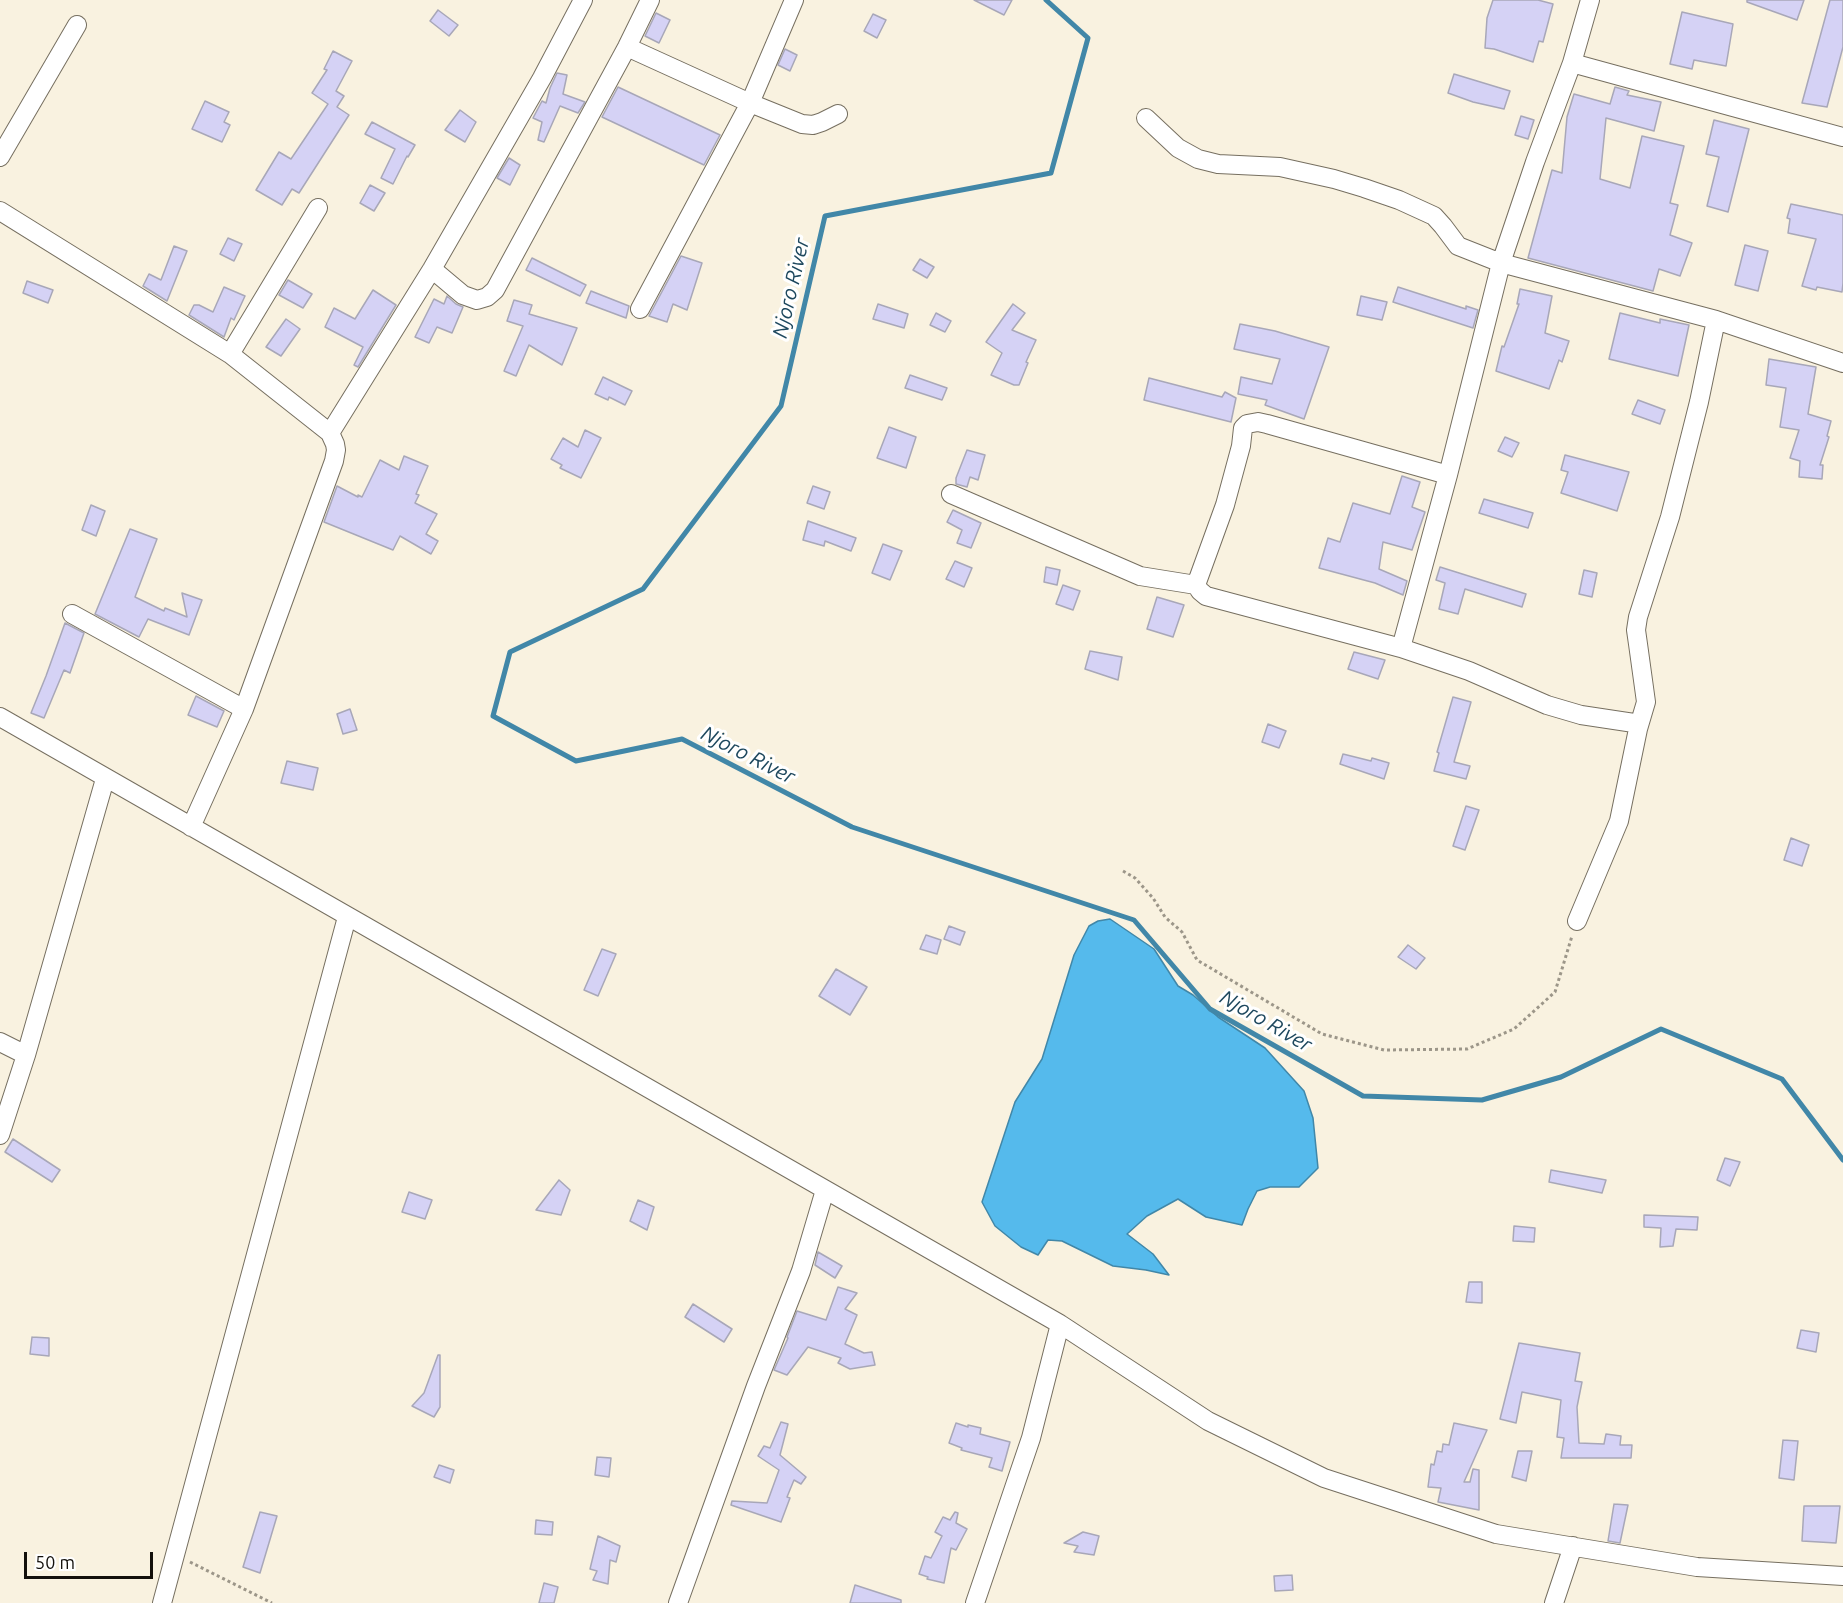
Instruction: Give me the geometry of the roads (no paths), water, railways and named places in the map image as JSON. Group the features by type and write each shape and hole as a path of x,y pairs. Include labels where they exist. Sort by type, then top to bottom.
{"street":[{"path":"330,434 432,269 542,78 583,0"},
{"path":"432,269 463,295 477,300 487,297 495,290 627,47 650,0"},
{"path":"640,309 750,103 794,0"},
{"path":"1401,648 1449,475 1501,263 1572,63 1590,0"},
{"path":"0,157 77,25"},
{"path":"627,47 802,124 813,125 838,114"},
{"path":"1572,63 1843,137"},
{"path":"1146,118 1178,148 1198,159 1218,164 1280,167 1364,188 1399,200 1434,216 1458,246 1501,263 1716,320 1843,363"},
{"path":"230,354 318,208"},
{"path":"0,211 230,354 333,438 336,450 334,461 244,710 191,827"},
{"path":"1577,921 1619,821 1638,729 1646,702 1636,630 1638,617 1670,518 1699,402 1716,320"},
{"path":"1196,585 1225,505 1241,446 1243,428 1247,424 1258,422 1267,424 1449,475"},
{"path":"951,494 1140,576 1196,585 1206,596 1401,648 1469,670 1547,705 1581,715 1634,723 1638,729"},
{"path":"72,614 244,710"},
{"path":"0,717 1060,1324 1208,1421 1324,1478 1496,1534 1697,1567 1843,1576"},
{"path":"0,1135 26,1055 105,778"},
{"path":"162,1603 347,917"},
{"path":"0,1042 26,1055"},
{"path":"678,1603 756,1386 801,1271 825,1190"},
{"path":"975,1603 1031,1438 1060,1324"},
{"path":"1554,1603 1573,1546"}],"water":[{"path":"1110,919 1154,949 1178,986 1193,995 1218,1017 1265,1048 1304,1091 1313,1118 1318,1168 1299,1187 1270,1187 1257,1191 1242,1225 1206,1217 1178,1199 1147,1216 1127,1234 1153,1254 1169,1275 1113,1266 1062,1241 1048,1240 1038,1255 1021,1247 995,1226 982,1202 1015,1102 1042,1059 1074,955 1089,926 1098,921"}],"waterway":[{"name":"Njoro River","path":"1046,0 1088,38 1051,173 825,216 781,406 643,589 510,652 493,716 576,761 682,739 852,827 1134,920 1210,1009 1363,1096 1482,1100 1561,1077 1661,1029 1782,1079 1843,1160"}]}
